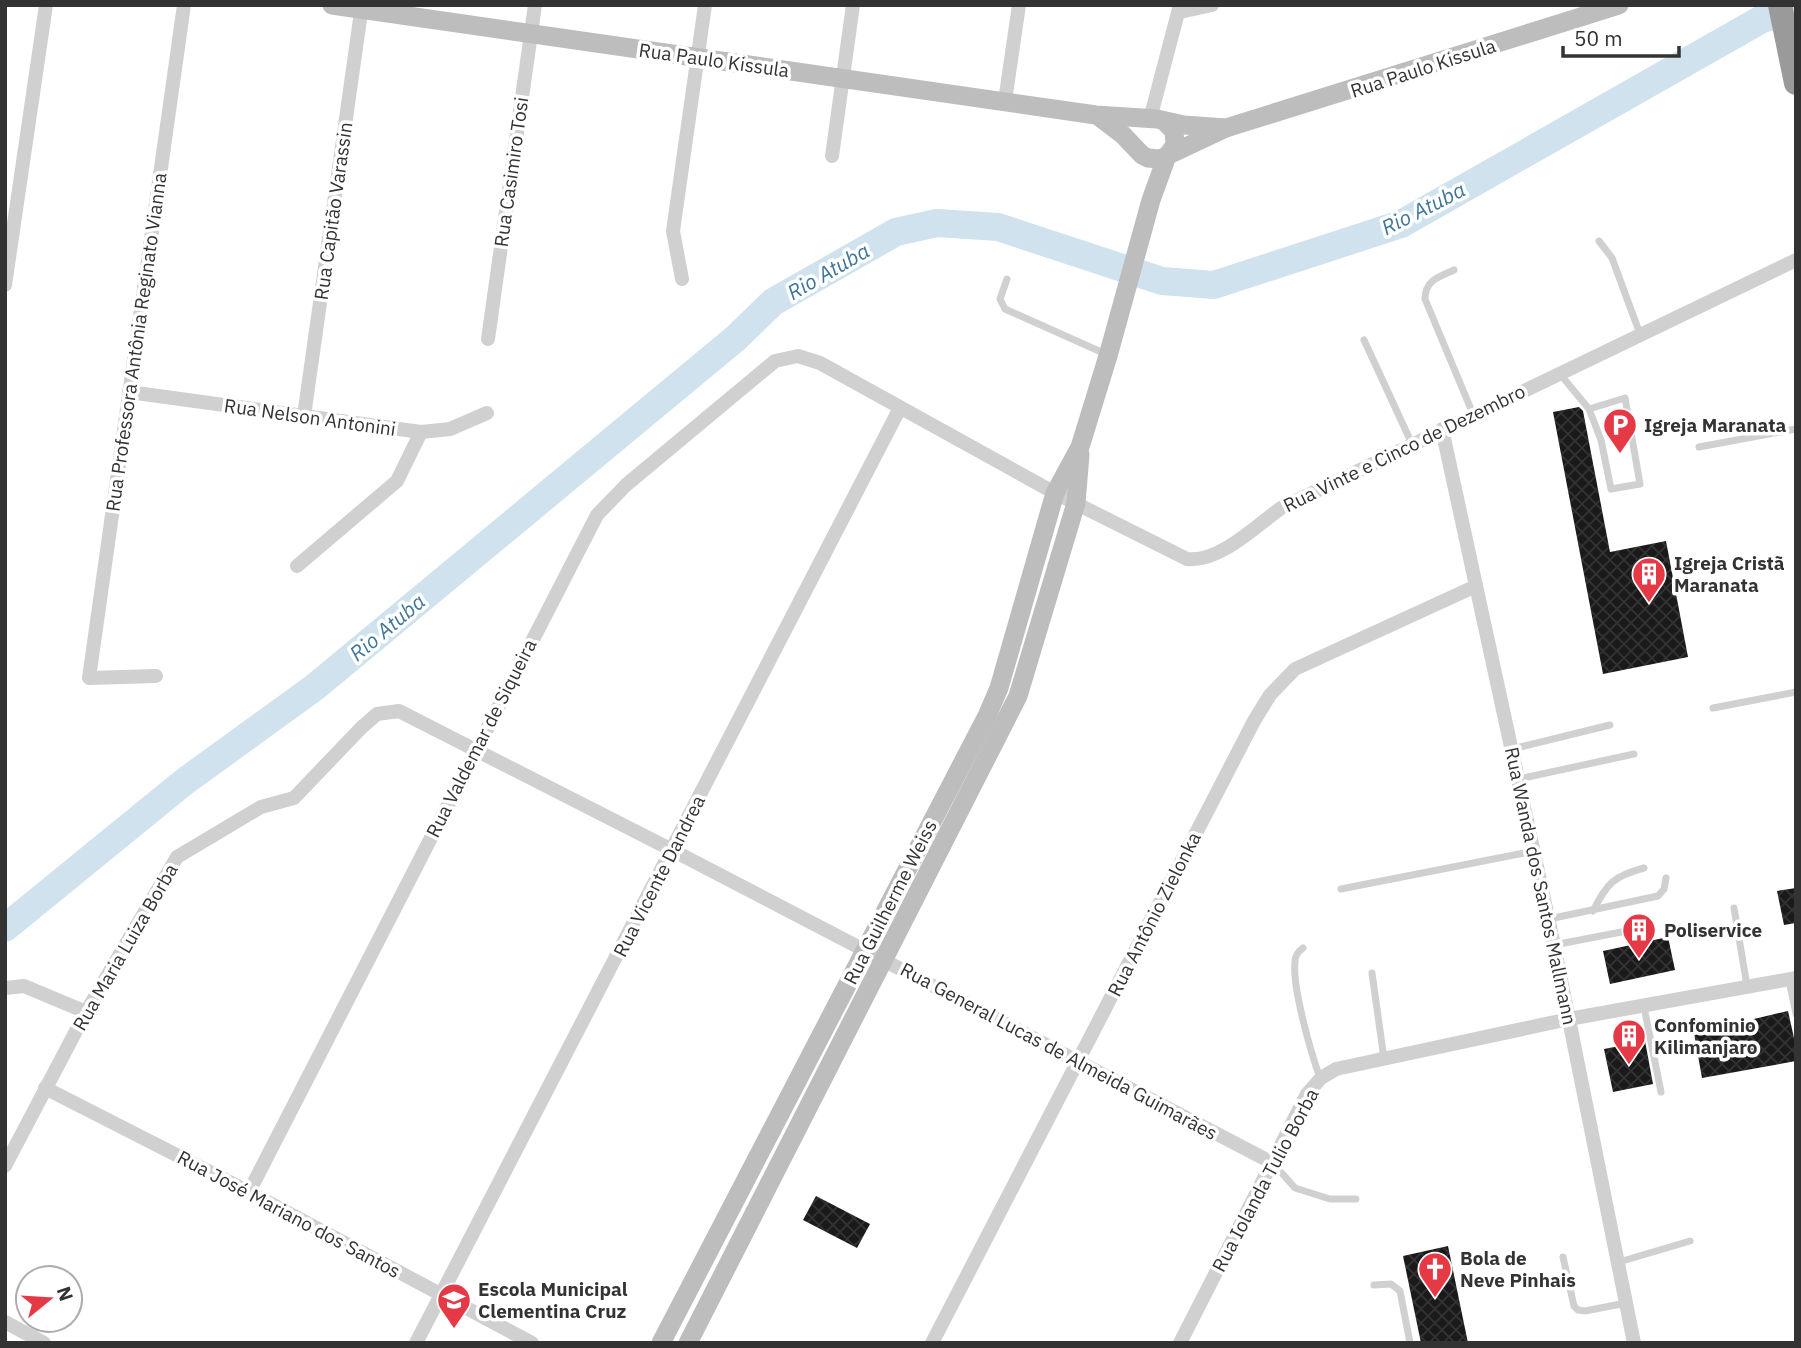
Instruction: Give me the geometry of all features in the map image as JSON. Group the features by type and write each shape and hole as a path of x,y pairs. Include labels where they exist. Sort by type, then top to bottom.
{"highway":[{"path":"1780,5 1796,83"}],"street":[{"path":"5,285 46,5"},
{"name":"Rua Professora Antônia Reginato Vianna","path":"156,676 89,678 184,5"},
{"name":"Rua Paulo Kissula","path":"332,5 362,7 531,34 1096,115 1226,128"},
{"name":"Rua Casimiro Tosi","path":"488,339 535,5"},
{"path":"682,279 673,231 705,5"},
{"path":"831,156 853,5"},
{"path":"1005,102 1018,5"},
{"path":"1157,120 1180,9 1212,5"},
{"name":"Rua Paulo Kissula","path":"1167,156 1226,128 1619,5"},
{"name":"Rua Capitão Varassin","path":"304,416 362,7"},
{"name":"Rua Paulo Kissula","path":"1096,115 1138,150"},
{"path":"1138,150 1148,158 1160,159 1167,156 1172,151 1176,138 1174,131 1157,120 1144,121 1136,131 1135,144 1148,181 1149,209"},
{"name":"Rua Guilherme Weiss","path":"661,1343 999,688 1055,493 1080,447 1167,156"},
{"name":"Rua Vinte e Cinco de Dezembro","path":"798,356 820,363 1055,493 1187,559 1199,561 1224,549 1282,508 1796,260"},
{"name":"Rua Valdemar de Siqueira","path":"249,1192 597,515 626,485 775,361 798,356"},
{"name":"Rua Nelson Antonini","path":"129,392 421,432 450,429 487,413"},
{"name":"Rua Vicente Dandrea","path":"416,1343 900,408"},
{"name":"Rua Wanda dos Santos Mallmann","path":"1442,429 1549,919 1628,1302 1634,1343"},
{"path":"297,566 397,481 421,432"},
{"name":"Rua Guilherme Weiss","path":"688,1343 1018,696 1076,503 1080,447"},
{"name":"Rua Antônio Zielonka","path":"932,1343 1254,721 1270,695 1295,669 1476,586"},
{"name":"Rua General Lucas de Almeida Guimarães","path":"399,711 673,849 1271,1162"},
{"name":"Rua Maria Luiza Borba","path":"5,1166 86,1012 177,857 261,807 294,798 377,714 399,711"},
{"name":"Rua Iolanda Tulio Borba","path":"1180,1343 1307,1094 1321,1078 1336,1069 1569,1019 1792,979"},
{"path":"5,988 24,986 86,1012"},
{"name":"Rua José Mariano dos Santos","path":"45,1088 249,1192 532,1343"},
{"path":"5,1322 44,1343"}],"lane":[{"path":"1599,241 1612,258 1640,334"},
{"path":"1454,270 1431,282 1425,289 1426,299 1473,414"},
{"path":"1007,279 1000,299 1005,309 1108,356"},
{"path":"1364,340 1412,444"},
{"path":"1559,373 1590,409 1601,440 1611,489 1640,484 1625,398 1590,409"},
{"path":"1699,447 1796,429"},
{"path":"1713,708 1796,692"},
{"path":"1512,749 1610,726"},
{"path":"1519,779 1634,754"},
{"path":"1341,889 1534,851"},
{"path":"1592,911 1610,882 1624,873 1644,868"},
{"path":"1549,919 1658,896 1664,888 1666,878"},
{"path":"1734,908 1747,987"},
{"path":"1554,945 1642,928"},
{"path":"1303,947 1297,952 1295,960 1297,984 1312,1056 1321,1078"},
{"path":"1372,973 1384,1060"},
{"path":"1792,979 1796,1014"},
{"path":"1644,1007 1661,1092"},
{"path":"1271,1162 1295,1188 1330,1199 1356,1199"},
{"path":"1619,1262 1690,1241"},
{"path":"1563,1257 1574,1306 1578,1310 1628,1302"},
{"path":"1374,1285 1391,1284 1400,1291 1410,1343"}],"building":[{"path":"1579,407 1583,411 1610,552 1666,541 1688,657 1603,674 1553,412"},
{"path":"1796,888 1796,923 1784,925 1777,891"},
{"name":"Poliservice","path":"1668,937 1675,970 1610,984 1603,951"},
{"path":"1788,1011 1796,1047 1796,1061 1702,1078 1694,1033"},
{"name":"Confominio Kilimanjaro","path":"1645,1041 1653,1084 1613,1092 1604,1049"},
{"path":"816,1196 870,1224 857,1248 803,1220"},
{"name":"Bola de Neve Pinhais","path":"1448,1246 1468,1343 1421,1343 1403,1256"}],"waterway":[{"name":"Rio Atuba","path":"5,928 184,782 315,687 736,338 773,302 896,232 937,223 998,227 1162,281 1214,285 1401,224 1762,19 1796,10"}],"place":[{"name":"Igreja Maranata","path":"1620,455"},
{"name":"Igreja Cristã Maranata","path":"1649,604"},
{"name":"Poliservice","path":"1639,960"},
{"name":"Confominio Kilimanjaro","path":"1629,1066"},
{"name":"Bola de Neve Pinhais","path":"1435,1299"},
{"name":"Escola Municipal Clementina Cruz","path":"454,1330"}]}
